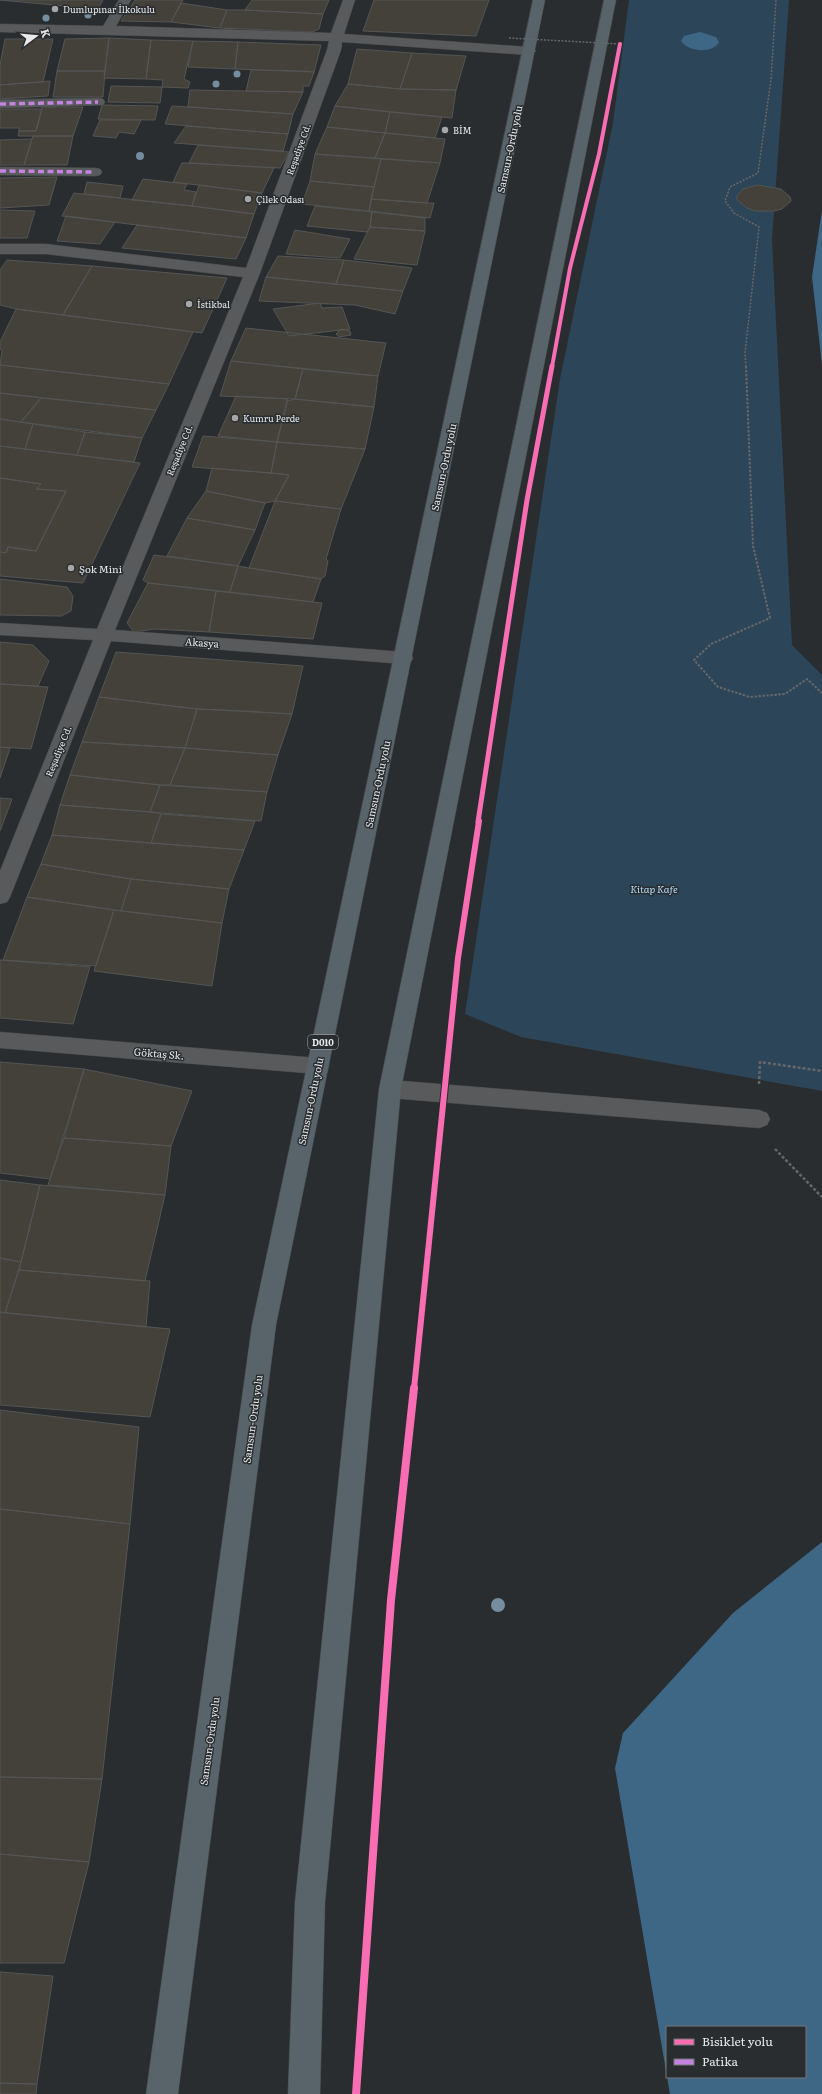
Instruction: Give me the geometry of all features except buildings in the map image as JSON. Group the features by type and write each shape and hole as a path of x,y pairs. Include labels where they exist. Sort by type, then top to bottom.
{"highway":[{"name":"Samsun-Ordu yolu","path":"162,2094 264,1325 540,0"},
{"path":"304,2094 310,1902 390,1089 610,0"}],"street":[{"path":"107,30 125,0"},
{"name":"Reşadiye Cd.","path":"0,898 104,635 252,273 334,50 336,38 349,0"},
{"path":"0,28 336,38 529,51"},
{"path":"0,104 98,102"},
{"path":"0,172 95,172"},
{"path":"0,248 46,249 252,273"},
{"name":"Akasya","path":"0,629 104,635 404,658"},
{"name":"Göktaş Sk.","path":"0,1040 318,1066"},
{"path":"390,1089 759,1119"}],"path":[{"path":"776,0 771,79 758,173 730,187 725,201 734,213 759,227 745,353 753,546 770,618 711,644 694,660 718,687 750,697 785,694 807,679 822,693"},
{"path":"509,38 620,44 618,51"},
{"path":"822,1071 760,1062 759,1119 775,1151 822,1197"}],"green space":[{"name":"Kitap Kafe","path":"629,0 789,0 772,240 792,645 822,675 822,1091 521,1037 465,1014 560,379 613,123"}],"shaded area":[{"path":"700,32 716,37 719,42 712,48 700,50 684,45 681,41 684,36"},
{"path":"822,210 822,365 812,277"},
{"path":"822,1542 822,2094 670,2094 667,2078 806,2078 806,2026 666,2026 666,2071 615,1768 623,1733 733,1613"}],"marked path":[{"path":"0,104 98,102"},
{"path":"0,171 95,172"}],"cycle path":[{"path":"356,2094 391,1600 434,1204 458,958 527,500 570,268 599,154 620,44"}],"place":[{"name":"Dumlupınar İlkokulu","path":"55,9"},
{"name":"BİM","path":"445,130"},
{"name":"Çilek Odası","path":"248,199"},
{"name":"İstikbal","path":"189,304"},
{"name":"Kumru Perde","path":"235,418"},
{"name":"Şok Mini","path":"71,568"}]}
